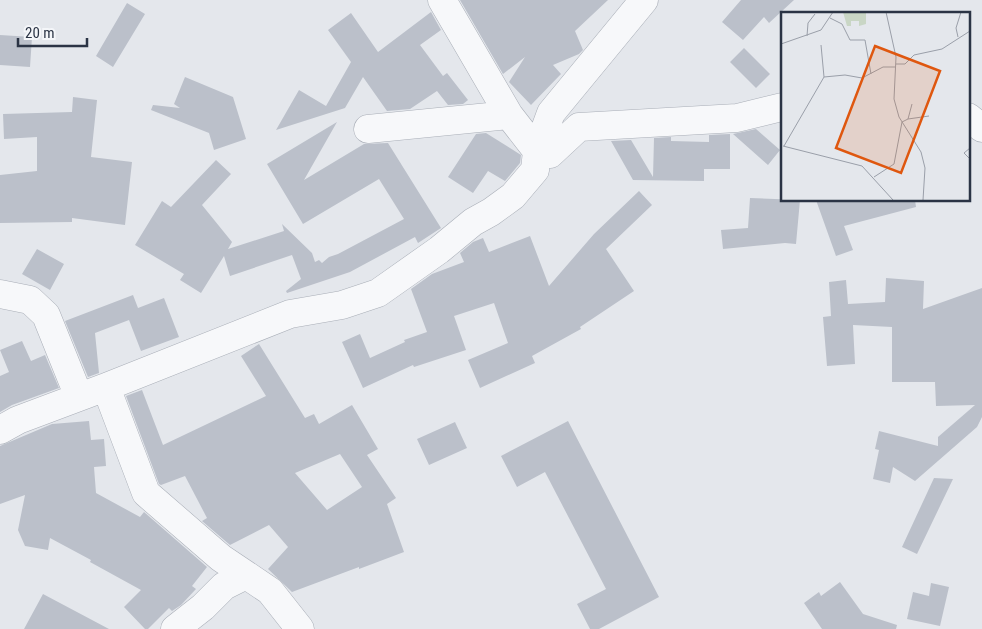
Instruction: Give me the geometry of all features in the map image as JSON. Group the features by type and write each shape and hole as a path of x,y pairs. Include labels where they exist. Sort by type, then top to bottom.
{"street":[{"path":"442,0 509,115 537,151 550,154 579,127 737,118 781,107"},
{"path":"0,430 18,420 290,314 342,305 378,293 439,250 473,222 513,196 535,170 537,151 551,113 644,0"},
{"path":"368,130 509,115"},
{"path":"970,119 982,128"},
{"path":"0,294 30,300 46,315 79,397"},
{"path":"106,387 146,493 220,558 270,591 300,629"},
{"path":"174,629 203,607 224,586 246,575"}],"building":[{"path":"460,0 608,0 575,31 583,50 579,54 553,65 561,74 531,105 509,82 525,57 503,74"},
{"path":"741,0 794,0 769,23 764,17 743,40 722,22"},
{"path":"127,3 145,14 113,67 96,56"},
{"path":"431,12 441,30 420,45 443,76 447,73 468,100 463,104 448,105 437,91 410,109 387,111 363,77 345,108 276,130 299,90 326,106 351,62 328,30 351,13 378,52"},
{"path":"0,35 32,37 30,67 0,65"},
{"path":"744,48 770,74 756,88 730,62"},
{"path":"185,77 233,97 246,139 214,150 209,133 151,110 153,105 180,108 174,104"},
{"path":"73,97 97,100 91,157 132,162 125,225 72,218 72,222 0,223 0,175 37,171 37,137 4,139 3,114 72,112"},
{"path":"337,122 304,180 364,144 388,143 441,228 418,243 415,237 350,272 287,293 286,291 301,279 292,255 230,276 224,256 201,293 180,280 184,274 135,245 162,201 171,207 216,160 231,174 202,205 232,242 228,249 284,231 282,224 312,253 315,262 319,260 322,263 329,257 404,219 379,179 303,224 267,164"},
{"path":"756,129 780,150 768,165 733,134"},
{"path":"486,133 521,155 520,163 505,181 488,171 473,193 448,177 476,134"},
{"path":"730,134 730,169 704,169 704,181 633,180 611,141 631,140 653,177 654,138 671,137 671,141 709,142 709,135"},
{"path":"639,191 652,205 606,249 634,291 580,327 581,329 532,356 535,363 480,388 468,360 508,343 494,303 454,316 466,350 414,367 413,365 363,388 342,342 360,334 370,358 405,342 404,340 427,332 411,289 432,274 464,262 460,253 473,242 483,238 489,252 530,236 549,286 594,234"},
{"path":"750,198 800,201 796,244 785,243 723,249 721,230 748,228"},
{"path":"816,201 915,201 916,207 844,226 853,250 836,256"},
{"path":"37,249 64,264 50,290 22,274"},
{"path":"886,278 924,281 923,309 982,288 982,417 977,427 915,481 893,467 890,483 873,479 879,450 875,449 879,431 938,446 938,437 975,405 936,406 935,382 892,382 892,327 853,325 855,364 827,366 823,317 831,316 829,282 846,280 848,304 885,302"},
{"path":"133,295 138,308 164,298 179,337 141,351 129,320 95,333 99,373 88,377 65,321"},
{"path":"22,341 31,361 45,355 59,388 12,405 0,412 0,376 9,372 0,350"},
{"path":"259,344 305,418 314,414 319,424 352,405 378,449 367,455 396,498 387,504 404,552 292,592 268,569 288,547 269,525 230,545 202,521 207,518 185,476 161,485 159,484 126,396 142,390 163,445 266,396 241,356","holes":["340,454 362,487 327,510 295,473"]},
{"path":"89,421 91,440 104,439 106,466 94,467 96,493 140,517 144,512 207,567 192,586 196,589 181,605 172,611 169,608 148,629 145,629 124,607 141,590 50,538 48,550 25,546 18,530 25,495 0,504 0,446 52,424"},
{"path":"568,421 659,597 599,629 590,629 577,604 606,589 545,472 517,487 501,456"},
{"path":"455,422 467,448 429,465 417,439"},
{"path":"934,478 953,479 917,554 902,547"},
{"path":"840,582 863,614 897,625 896,629 822,629 804,603 819,592 821,596"},
{"path":"931,583 949,587 940,626 907,619 913,592 929,596"},
{"path":"43,594 109,629 24,629"}]}
